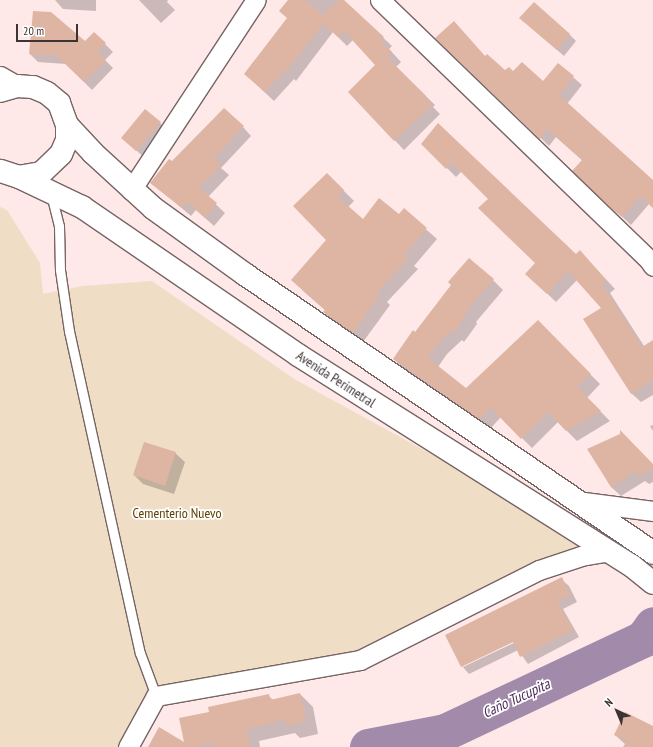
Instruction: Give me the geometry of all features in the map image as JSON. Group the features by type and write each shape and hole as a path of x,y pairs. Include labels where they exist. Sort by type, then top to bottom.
{"street":[{"path":"131,190 256,0"},
{"path":"380,0 649,260 653,266"},
{"path":"6,84 33,87 46,93 59,103 67,125 67,140 61,154 51,166 41,173 6,173"},
{"path":"67,125 131,190 246,275 653,553"},
{"name":"Avenida Perimetral","path":"6,173 82,207 298,355 608,551 653,582"},
{"path":"576,501 653,511"},
{"path":"128,747 156,696 360,660 539,570 582,556 608,551"}],"lane":[{"path":"51,193 59,226 60,270 69,332 140,652 156,696"}],"green space":[{"name":"Cementerio Nuevo","path":"0,207 7,210 40,263 43,294 82,286 152,281 296,380 608,551 581,556 383,648 156,696 128,747 0,747"}],"building":[{"path":"288,0 305,0 323,15 338,0 344,0 384,37 380,40 392,52 387,57 426,96 425,97 432,105 394,141 348,92 375,65 344,31 338,37 323,24 286,72 284,71 265,92 244,74 287,18 279,11"},
{"path":"534,2 570,34 557,50 519,18"},
{"path":"33,11 51,12 85,41 94,32 106,43 98,52 106,60 84,82 57,56 29,54"},
{"path":"454,21 485,56 487,54 505,70 509,67 513,71 522,62 543,81 558,63 574,76 559,95 653,180 653,208 640,196 622,217 612,209 572,171 582,160 547,129 540,139 435,38"},
{"path":"224,108 244,126 214,158 221,166 199,188 217,203 205,218 187,202 182,208 150,183 169,159 172,161"},
{"path":"145,109 161,122 136,151 121,138"},
{"path":"438,123 576,254 580,250 606,280 602,284 642,347 653,340 653,380 631,394 583,319 601,308 568,271 547,294 525,274 535,263 478,208 488,199 452,163 446,169 421,144"},
{"path":"327,173 344,190 338,197 363,219 379,198 399,214 404,208 427,228 404,255 408,259 377,292 380,294 353,333 323,312 325,310 291,280 326,240 293,206"},
{"path":"469,258 494,279 466,311 468,313 453,333 451,331 437,345 428,358 466,388 538,320 591,374 577,387 601,411 566,431 548,412 521,439 491,408 479,419 393,359 413,330 415,332 451,285 448,282"},
{"path":"620,430 653,464 653,469 639,476 637,471 611,487 587,449 620,434"},
{"path":"144,442 176,452 165,486 133,475"},
{"path":"562,577 570,595 557,601 573,630 520,657 513,642 461,667 445,635"},
{"path":"300,693 306,721 286,726 285,720 247,729 250,747 214,747 213,743 194,747 148,747 159,727 184,742 179,718 209,712 208,707 269,694 270,700"},
{"path":"625,712 653,726 653,747 623,747 627,741 614,735"}],"waterway":[{"name":"Caño Tucupita","path":"368,747 445,732 643,639 653,625"}]}
